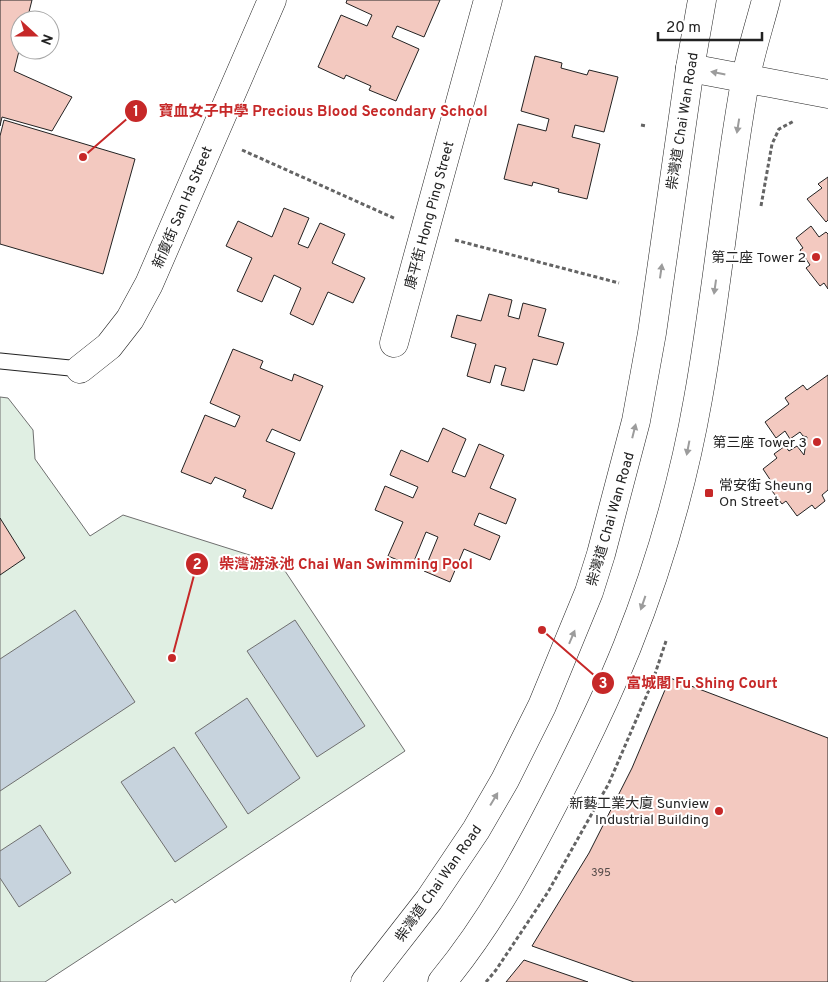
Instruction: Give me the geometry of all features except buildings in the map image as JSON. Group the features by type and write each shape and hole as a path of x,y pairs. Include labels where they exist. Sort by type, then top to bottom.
{"main road":[{"name":"新廈街 San Ha Street","path":"80,369 109,346 130,319 149,284 272,0"},
{"name":"康平街 Hong Ping Street","path":"394,343 488,0"},
{"name":"柴灣道 Chai Wan Road","path":"366,982 429,900 476,830 505,780 542,706 589,592 636,421 652,333 690,68 702,0"},
{"path":"442,982 461,959 504,896 543,825 600,710 628,646 656,566 672,516 698,400 746,78 766,0"},
{"path":"690,68 828,94"}],"lane":[{"path":"0,361 80,369"}],"path":[{"path":"772,144 779,129 796,121"},
{"path":"642,126 647,126"},
{"path":"245,152 397,219"},
{"path":"452,240 619,283"}],"green space":[{"path":"0,397 8,398 33,430 35,459 90,536 123,515 281,565 405,751 175,903 172,899 45,982 0,982"}],"shaded area":[{"path":"75,610 135,702 0,791 0,659"},
{"path":"295,620 365,726 317,757 247,651"},
{"path":"247,698 300,778 248,814 195,733"},
{"path":"174,747 227,827 175,862 121,782"},
{"path":"40,825 71,873 19,907 0,878 0,851"}],"place":[{"name":"寶血女子中學 Precious Blood Secondary School","path":"83,157"},
{"name":"第二座 Tower 2","path":"816,257"},
{"name":"第三座 Tower 3","path":"817,442"},
{"name":"常安街 Sheung On Street","path":"709,493"},
{"name":"富城閣 Fu Shing Court","path":"542,630"},
{"name":"柴灣游泳池 Chai Wan Swimming Pool","path":"172,658"},
{"name":"新藝工業大廈 Sunview Industrial Building","path":"719,811"}]}
